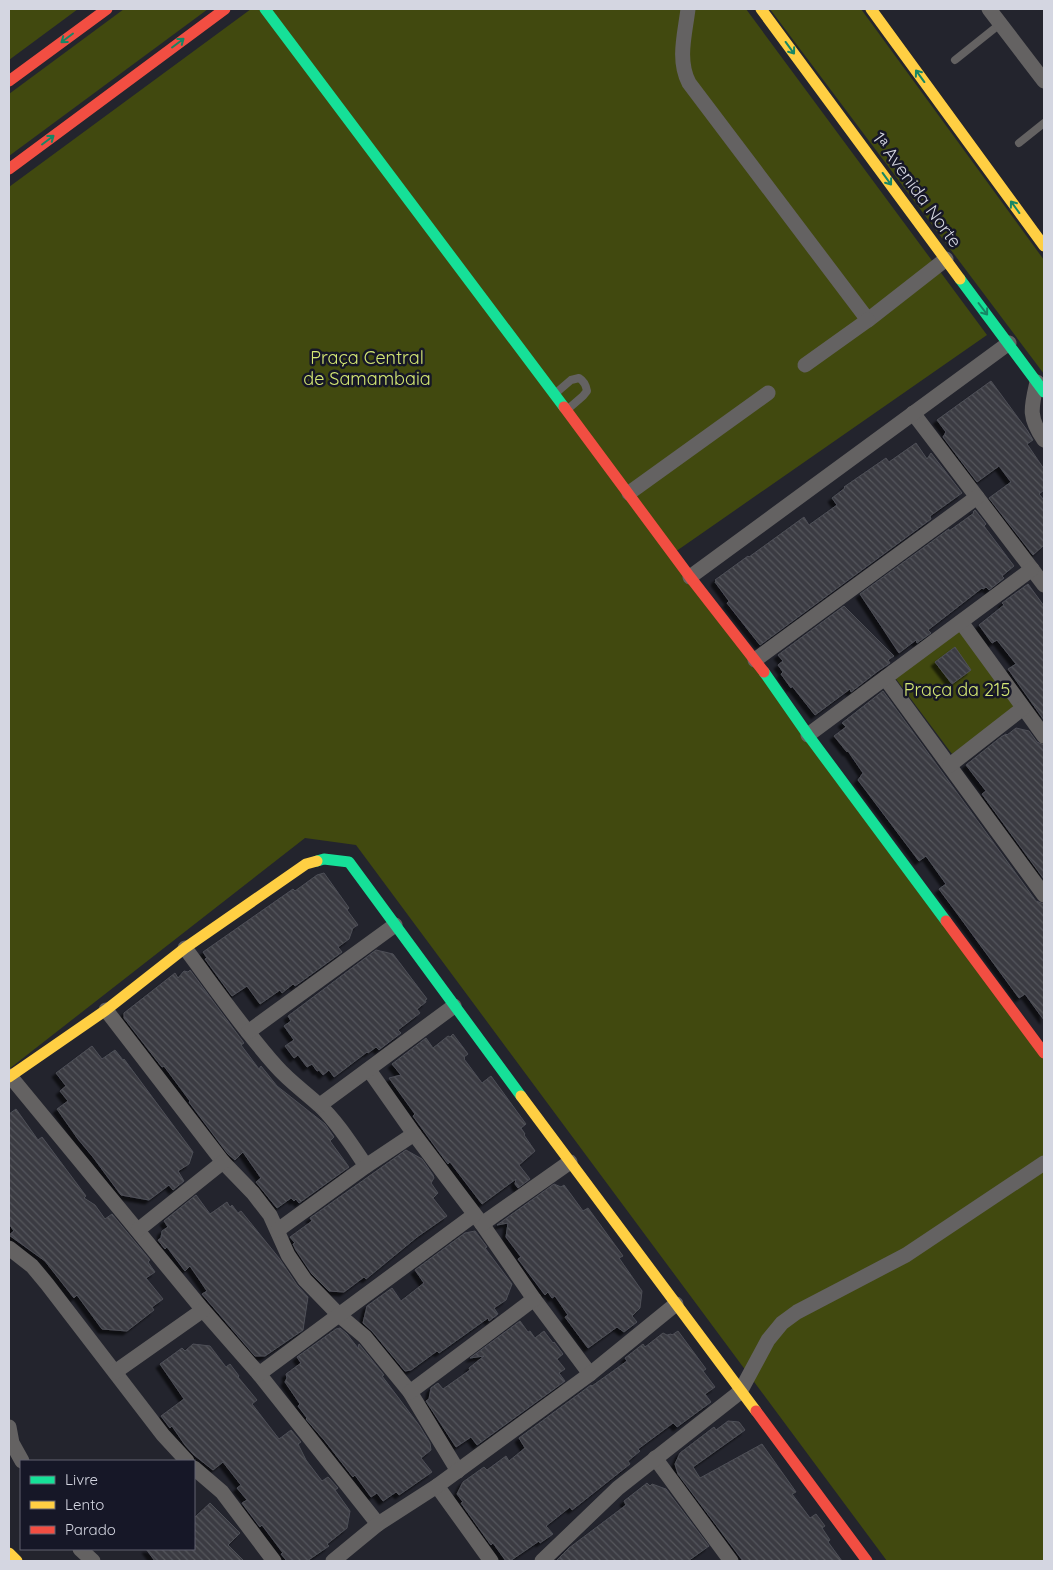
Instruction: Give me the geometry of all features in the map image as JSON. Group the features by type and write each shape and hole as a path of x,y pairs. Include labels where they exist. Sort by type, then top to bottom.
{"street":[{"path":"9,169 225,9"},
{"path":"265,9 567,410 690,577 755,660 808,735 1043,1048"},
{"path":"688,9 682,60 685,76 689,83 868,320"},
{"name":"1ᵃ Avenida Norte","path":"761,9 1041,387"},
{"path":"871,9 1044,246"},
{"path":"989,9 1043,76"},
{"path":"9,81 109,10"},
{"path":"805,365 868,320 946,259"},
{"path":"690,577 1009,343"},
{"path":"1041,387 1031,408 1036,429 1044,440"},
{"path":"629,493 768,393"},
{"path":"914,412 1044,585"},
{"path":"755,660 977,497"},
{"path":"808,735 1032,569"},
{"path":"961,622 1044,736"},
{"path":"885,678 1044,895"},
{"path":"950,765 1024,708"},
{"path":"378,1524 259,1374 9,1076 106,1010 185,948 306,864 324,860 349,862 356,871 866,1561"},
{"path":"248,1032 395,925"},
{"path":"185,948 248,1032 277,1067 305,1094 320,1105 352,1144 366,1166"},
{"path":"320,1105 454,1006"},
{"path":"106,1010 223,1162 253,1193 270,1215 288,1255 305,1280 339,1315 365,1337 410,1392 458,1471"},
{"path":"369,1070 590,1374"},
{"path":"278,1230 366,1166 414,1134"},
{"path":"138,1230 223,1162"},
{"path":"259,1374 339,1315 478,1220 570,1162"},
{"path":"542,1561 618,1488 740,1392 768,1340 782,1323 797,1312 906,1255 1044,1163"},
{"path":"9,1248 32,1266 164,1435 186,1460"},
{"path":"410,1392 534,1299"},
{"path":"333,1561 378,1524 437,1486 590,1374 676,1304"},
{"path":"115,1372 204,1310"},
{"path":"9,1427 12,1442 21,1460"},
{"path":"655,1458 723,1558"},
{"path":"195,1469 222,1492 274,1561"},
{"path":"437,1486 491,1561"},
{"path":"81,1550 94,1561"},
{"path":"9,1553 17,1561"}],"lane":[{"path":"955,60 1000,24"},
{"path":"1019,143 1044,123"},
{"path":"555,394 571,380 579,378 583,380 587,390 567,410"}],"green space":[{"path":"9,9 78,9 9,60"},
{"path":"124,9 208,9 9,156 9,94"},
{"name":"Praça Central de Samambaia","path":"251,9 746,9 987,335 675,552 1044,1046 1044,1561 887,1561 356,845 305,838 9,1069 9,187"},
{"path":"770,9 861,9 1044,260 1044,374"},
{"name":"Praça da 215","path":"960,626 1020,704 952,754 893,675"}],"building":[{"path":"991,381 1027,430 1033,440 1027,444 1044,469 1044,490 1039,494 1044,500 1044,545 1033,555 989,498 1011,482 999,466 977,482 943,437 946,432 937,420"},
{"path":"916,443 927,459 931,453 962,493 930,516 931,519 760,645 727,603 729,601 715,580 804,517 809,525 837,505 832,498 844,487 886,458 889,462"},
{"path":"975,510 986,524 984,526 1014,566 1002,576 1004,578 989,590 986,587 982,588 928,630 931,633 917,643 916,640 899,653 860,594 974,513"},
{"path":"1028,584 1044,606 1044,720 1008,669 1016,664 997,640 992,643 979,625 1004,605 1002,603"},
{"path":"844,606 894,656 888,660 890,663 851,692 850,689 815,715 781,674 783,672 778,665 783,661 778,655"},
{"path":"955,647 971,670 952,684 935,662"},
{"path":"883,691 1036,901 1044,904 1044,1020 1025,994 1019,998 939,889 946,884 926,856 919,861 858,780 863,773 848,751 834,736 846,727 842,723"},
{"path":"1016,728 1029,731 1037,742 1044,745 1044,879 982,794 986,791 966,765 1001,737"},
{"path":"324,873 349,908 347,910 358,925 353,928 349,939 338,947 342,952 295,986 293,984 282,993 280,990 260,1004 247,986 232,996 205,959 207,958 203,952 293,889 295,891 317,875"},
{"path":"376,950 393,954 427,999 417,1009 420,1013 398,1030 401,1033 379,1050 376,1047 367,1052 334,1077 329,1070 323,1075 312,1064 307,1067 298,1055 294,1058 285,1046 294,1040 284,1026 291,1021 288,1016"},
{"path":"190,970 244,1043 241,1045 259,1069 261,1066 277,1086 325,1124 334,1137 330,1141 349,1167 299,1203 296,1199 294,1201 291,1198 277,1208 256,1182 261,1178 243,1152 235,1160 228,1154 164,1066 162,1067 124,1018 124,1013 175,973 178,978 184,971 188,972"},
{"path":"453,1034 468,1054 464,1059 482,1083 491,1076 526,1124 521,1128 535,1151 519,1165 530,1179 518,1188 515,1184 516,1179 482,1204 450,1162 448,1164 413,1116 415,1114 389,1078 401,1075 392,1064 426,1038 433,1048"},
{"path":"92,1046 102,1059 115,1050 124,1059 193,1152 189,1164 178,1171 184,1181 173,1190 169,1185 149,1200 121,1195 57,1109 68,1101 60,1091 66,1086 56,1073"},
{"path":"16,1109 38,1140 42,1137 86,1196 84,1198 95,1205 105,1219 112,1214 150,1260 148,1262 155,1272 146,1278 163,1299 152,1307 154,1310 127,1331 102,1329 77,1295 74,1298 45,1261 9,1235 14,1231 9,1224 9,1114"},
{"path":"406,1150 422,1159 433,1175 434,1178 431,1183 438,1193 433,1198 447,1216 417,1237 366,1279 364,1277 344,1292 329,1291 312,1274 290,1237 312,1221 310,1218"},
{"path":"554,1184 561,1187 564,1185 583,1211 588,1208 623,1256 619,1258 642,1291 640,1308 632,1316 637,1322 624,1332 617,1327 588,1348 565,1317 568,1315 555,1296 552,1298 548,1292 545,1295 518,1259 521,1257 506,1237 508,1223 497,1225"},
{"path":"196,1195 210,1214 227,1202 238,1213 241,1211 308,1297 303,1330 265,1356 255,1356 202,1294 207,1291 190,1266 185,1271 167,1247 165,1249 158,1240 161,1238 162,1231 168,1227 164,1221"},
{"path":"475,1231 487,1247 485,1248 512,1284 506,1300 494,1308 498,1314 489,1321 488,1318 439,1353 437,1351 411,1370 405,1371 372,1331 363,1323 367,1306 392,1288 401,1301 424,1283 415,1270 465,1233"},
{"path":"520,1321 535,1338 544,1331 563,1354 557,1359 565,1369 559,1373 565,1381 477,1445 471,1437 456,1447 426,1401 429,1399 431,1388 438,1383 443,1389 470,1370 469,1368 484,1356 470,1358"},
{"path":"340,1328 358,1348 359,1344 384,1375 382,1376 419,1425 430,1443 431,1450 421,1458 432,1472 399,1495 396,1492 383,1501 377,1493 371,1497 355,1475 353,1477 306,1419 298,1406 300,1404 285,1382 286,1374 301,1363 297,1357"},
{"path":"678,1331 706,1369 703,1371 715,1387 705,1394 711,1402 677,1427 673,1423 638,1449 640,1451 628,1461 630,1464 572,1510 570,1507 546,1526 553,1534 540,1543 539,1541 510,1561 506,1561 493,1543 491,1545 461,1503 463,1502 457,1494 463,1482 484,1467 487,1470 506,1456 509,1461 525,1448 519,1438 627,1361 625,1358 643,1344 645,1347 663,1333 672,1335"},
{"path":"193,1344 210,1346 226,1367 230,1364 257,1400 252,1404 279,1439 291,1430 301,1442 298,1444 306,1460 322,1481 328,1477 338,1488 335,1490 350,1511 347,1528 327,1544 329,1546 307,1561 287,1561 262,1525 260,1527 242,1503 247,1500 237,1488 241,1485 223,1462 213,1470 194,1455 172,1426 170,1428 161,1416 184,1399 160,1364 182,1348 185,1351"},
{"path":"728,1421 739,1422 745,1430 693,1467 700,1478 762,1444 796,1492 792,1494 810,1518 816,1514 825,1526 822,1528 830,1540 828,1542 842,1561 743,1561 678,1474 675,1464 680,1453 714,1427 716,1430"},
{"path":"647,1483 650,1486 652,1484 666,1489 709,1546 688,1561 556,1561 569,1548 626,1505 624,1501"},
{"path":"210,1503 240,1533 228,1545 244,1561 155,1561 147,1550 195,1550 195,1517"}],"traffic: fast":[{"path":"265,9 564,407"},
{"path":"960,279 1044,392"},
{"path":"764,672 808,735 946,921"},
{"path":"317,861 324,859 349,862 521,1096"}],"traffic: slow":[{"path":"761,9 960,279"},
{"path":"871,9 1044,246"},
{"path":"9,1077 106,1010 185,948 306,864 317,861"},
{"path":"521,1096 756,1411"},
{"path":"9,1553 17,1561"}],"traffic: jam":[{"path":"9,81 107,9"},
{"path":"9,169 225,9"},
{"path":"564,407 690,577 764,672"},
{"path":"946,921 1044,1053"},
{"path":"756,1411 867,1561"}]}
